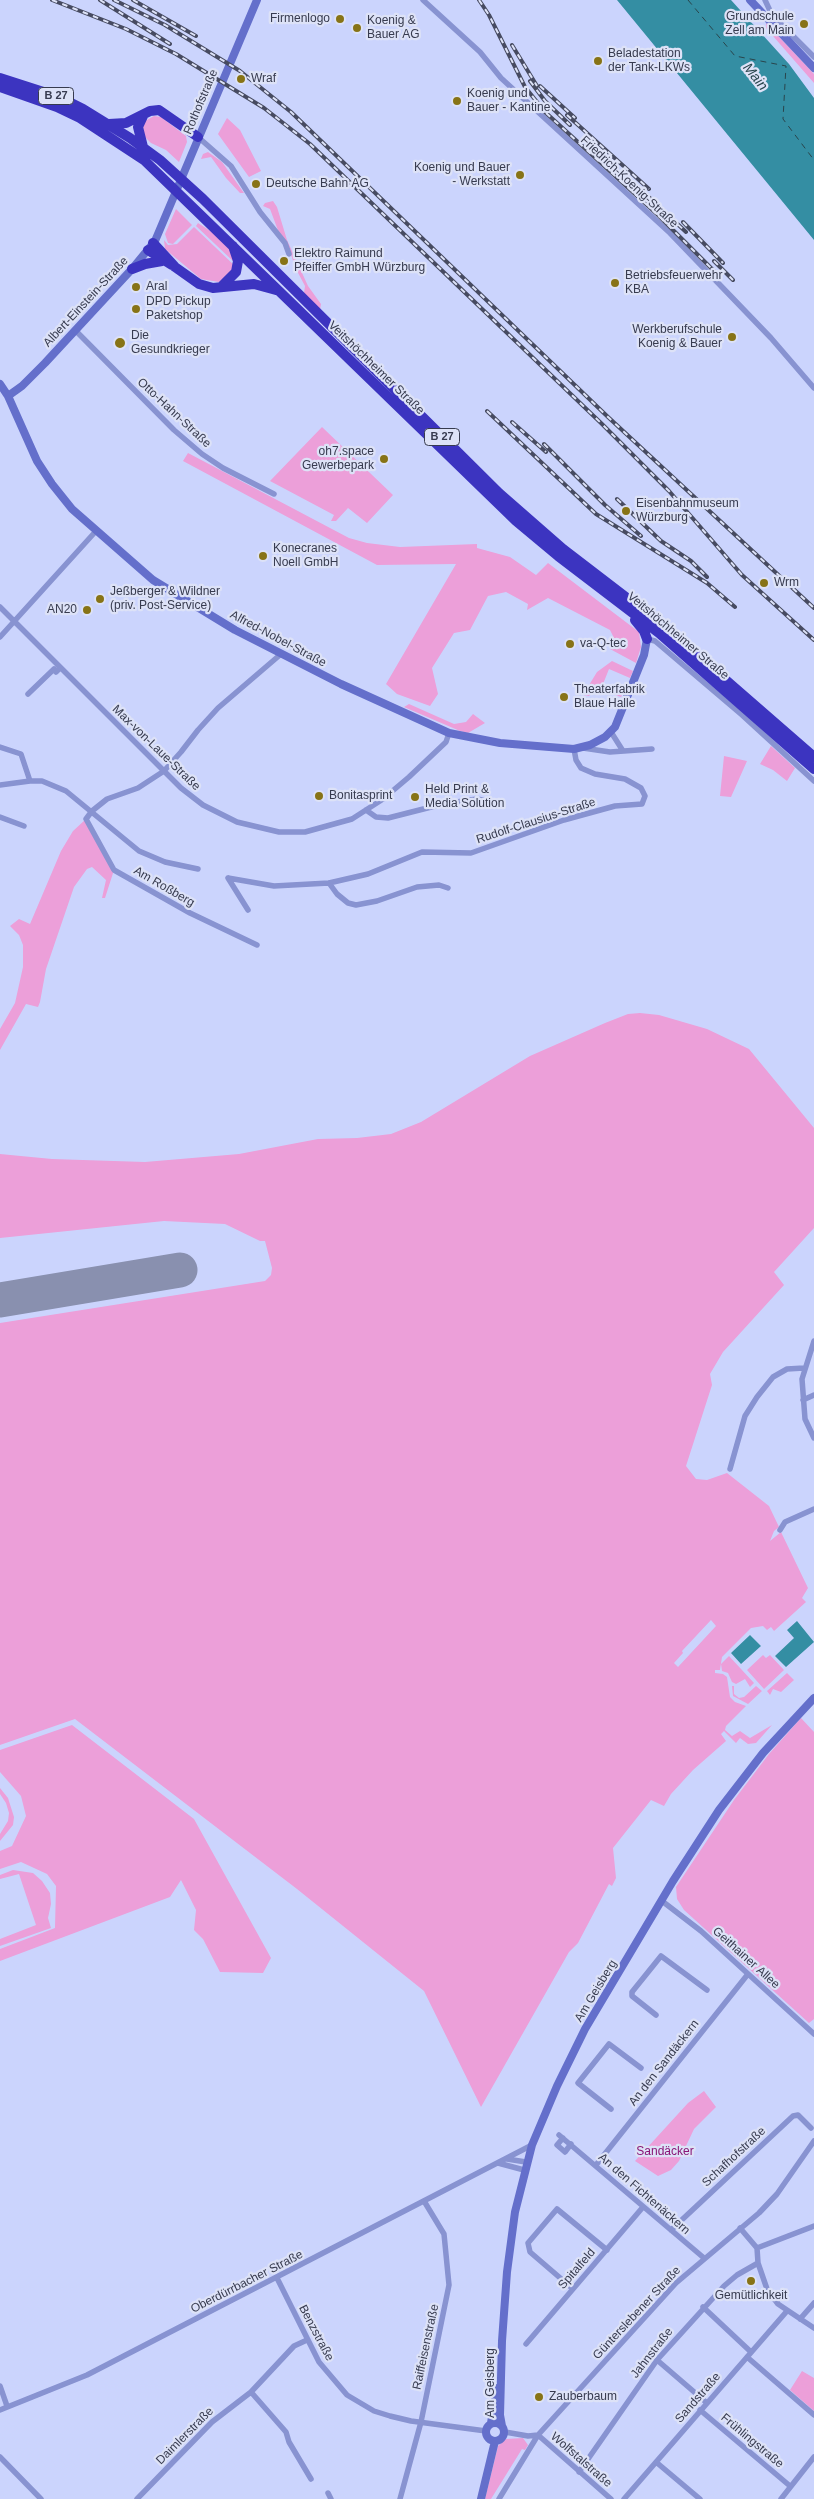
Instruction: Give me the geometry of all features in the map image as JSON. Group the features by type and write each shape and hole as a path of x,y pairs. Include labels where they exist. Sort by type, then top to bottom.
{"highway":[{"name":"Veitshöchheimer Straße","path":"0,78 59,97 108,124 144,148 203,199 499,493 814,769"},
{"name":"Veitshöchheimer Straße","path":"0,87 57,107 80,118 144,160 516,521 608,594 638,606 814,757"},
{"path":"108,124 126,123 155,110 163,112 198,137"},
{"path":"144,114 138,127 144,148"},
{"path":"220,287 234,276 238,266 232,244"},
{"path":"151,246 162,261 175,267"},
{"path":"151,246 175,267 199,284 220,287 257,284 282,293"},
{"path":"132,269 162,261"},
{"path":"622,599 622,610 641,626 646,639"}],"street":[{"name":"Rothofstraße","path":"168,214 190,155 257,0"},
{"name":"Friedrich-Koenig-Straße","path":"423,0 480,52 501,78 670,233 771,338 814,388"},
{"path":"750,0 814,68"},
{"path":"765,0 772,15 814,57"},
{"path":"198,137 231,166 260,212 285,243 289,254"},
{"name":"Albert-Einstein-Straße","path":"8,396 28,380 132,269 151,246 168,214"},
{"name":"Otto-Hahn-Straße","path":"74,330 174,430 202,454 222,468 274,494"},
{"name":"Alfred-Nobel-Straße","path":"0,384 8,396 24,436 52,484 72,509 153,580 235,630 449,734 500,743 574,749 583,748 610,752 652,749"},
{"path":"0,637 96,531"},
{"name":"Max-von-Laue-Straße","path":"0,607 164,771 203,806 237,822 279,832 305,832 331,826 366,810 383,799 440,749 446,742 449,734"},
{"path":"623,751 611,732 634,680 646,648 646,639"},
{"name":"Veitshöchheimer Straße","path":"646,639 655,641 742,715 814,781"},
{"path":"92,811 107,799 138,788 164,771 218,708 281,654"},
{"path":"28,694 54,669 56,672 60,668"},
{"name":"Alfred-Nobel-Straße","path":"583,748 611,732"},
{"path":"0,747 21,754 30,781"},
{"name":"Rudolf-Clausius-Straße","path":"248,910 228,878 274,886 329,882 368,874 422,852 471,853 573,818 615,806 642,804 645,796 641,788 626,779 595,774 581,768 576,760 574,749"},
{"path":"0,785 42,781 66,791 140,851 165,862 198,869"},
{"path":"366,810 376,817 388,818 443,804 477,799 487,801"},
{"name":"Am Roßberg","path":"92,811 86,819 114,870 190,913 256,944"},
{"path":"0,817 24,826"},
{"path":"329,882 336,894 356,905 377,901 418,887 439,885 448,888"},
{"path":"814,1341 804,1368 803,1400 805,1419 814,1438"},
{"path":"730,1469 745,1416 757,1397 773,1377 787,1369 804,1368"},
{"path":"803,1400 814,1395"},
{"path":"780,1530 785,1522 814,1509"},
{"name":"Am Geisberg","path":"491,2423 494,2415 507,2272 515,2212 525,2166 532,2145 557,2086 586,2029 662,1900 724,1803 763,1753 814,1698"},
{"name":"Geithainer Allee","path":"662,1900 701,1931 814,2034"},
{"path":"656,2015 632,1996 632,1992 660,1956 707,1990"},
{"name":"An den Sandäckern","path":"596,2165 748,1974"},
{"path":"612,2110 578,2083 610,2044 641,2068"},
{"name":"Schafhofstraße","path":"672,2230 793,2116 798,2115 811,2128"},
{"name":"An den Fichtenäckern","path":"571,2144 565,2152 557,2145 561,2136 571,2144 596,2165 704,2258"},
{"name":"Günterslebener Straße","path":"499,2499 538,2435 676,2283 759,2213 777,2194 814,2141"},
{"name":"Oberdürrbacher Straße","path":"0,2410 87,2375 532,2145"},
{"path":"505,2159 525,2166"},
{"path":"498,2163 525,2166"},
{"name":"Raiffeisenstraße","path":"400,2499 420,2422 449,2285 444,2234 424,2201"},
{"name":"Spitalfeld","path":"526,2344 643,2206"},
{"path":"573,2289 530,2252 527,2246 557,2209 607,2250"},
{"path":"757,2248 814,2226"},
{"path":"740,2228 757,2248 758,2263 767,2289 778,2304 814,2328"},
{"name":"Jahnstraße","path":"579,2472 656,2360 703,2307 737,2275 758,2263"},
{"name":"Benzstraße","path":"277,2278 325,2372 347,2395 374,2411 404,2420 486,2431"},
{"path":"800,2319 814,2303"},
{"path":"703,2307 749,2355 814,2415"},
{"name":"Sandstraße","path":"624,2499 787,2311"},
{"name":"Daimlerstraße","path":"137,2499 212,2422 251,2392 294,2346 307,2340"},
{"name":"Am Geisberg","path":"502,2341 500,2416 503,2429"},
{"path":"656,2360 707,2403"},
{"path":"0,2386 7,2406"},
{"path":"251,2392 286,2432 289,2442 310,2479"},
{"name":"Frühlingstraße","path":"700,2410 790,2486"},
{"path":"503,2429 502,2438 495,2441 488,2438 486,2431 491,2423 503,2429 528,2436 538,2435"},
{"name":"Wolfstalstraße","path":"538,2435 611,2499"},
{"path":"482,2497 495,2441"},
{"path":"0,2457 41,2499"},
{"path":"781,2499 814,2457"},
{"path":"656,2462 700,2499"}],"green space":[{"path":"766,23 814,74 814,83 766,28"},
{"path":"154,116 161,117 186,136 187,142 179,162 166,150 151,143 144,136 143,126 145,121"},
{"path":"227,118 240,130 261,171 249,177 218,134"},
{"path":"208,152 222,162 244,193 240,193 226,178 211,157 201,159 203,154"},
{"path":"273,201 277,207 287,240 308,286 321,304 320,310 304,293 305,286 290,252 279,233 270,209 263,206 265,203"},
{"path":"176,209 192,225 173,244 168,243 165,234"},
{"path":"198,223 215,234 232,251 235,263 196,226"},
{"path":"194,227 235,266 234,270 219,282 201,279 165,249 164,240 168,245 177,244"},
{"path":"322,427 393,495 367,523 348,508 336,521 331,521 334,515 270,481"},
{"path":"188,453 349,538 367,543 400,547 477,544 477,548 510,557 536,575 548,563 639,632 641,647 636,663 610,649 613,636 610,630 548,598 527,610 528,604 506,592 488,596 470,630 454,633 432,668 438,694 430,706 397,694 386,684 456,564 377,565 183,461"},
{"path":"612,661 633,671 630,678 609,669 603,684 623,693 621,697 596,688 589,696 583,695 597,672"},
{"path":"409,704 454,724 466,722 473,714 485,723 468,733 460,731 404,707"},
{"path":"771,746 795,768 787,781 773,770 760,764"},
{"path":"724,756 747,761 731,797 720,796"},
{"path":"86,819 114,870 105,898 102,898 106,880 92,867 87,869 74,887 46,969 38,1007 26,1004 0,1050 0,1029 15,1003 23,967 23,945 19,935 10,926 19,919 30,924 61,851 73,831"},
{"path":"628,1014 659,1015 707,1029 749,1049 814,1128 814,1228 774,1272 784,1285 723,1352 710,1374 712,1385 686,1466 696,1479 707,1480 727,1473 769,1506 779,1527 774,1531 770,1541 781,1532 808,1588 802,1598 806,1602 774,1631 771,1627 767,1630 763,1626 751,1628 722,1657 720,1670 715,1670 715,1673 723,1674 727,1677 730,1697 735,1702 746,1706 726,1726 725,1730 732,1736 740,1731 750,1738 772,1725 756,1743 748,1744 740,1738 736,1743 724,1731 721,1734 726,1741 693,1770 671,1794 664,1806 651,1800 613,1848 616,1878 612,1886 609,1884 578,1943 569,1952 481,2107 424,1991 297,1889 75,1719 0,1745 0,1323 265,1281 271,1275 272,1268 265,1241 260,1241 225,1224 164,1221 0,1238 0,1154 52,1159 145,1162 239,1154 318,1139 357,1138 391,1134 421,1122 530,1056","holes":["711,1620 716,1626 678,1667 674,1663 683,1653 682,1651"]},
{"path":"763,1655 766,1658 770,1655 784,1670 764,1689 747,1670"},
{"path":"729,1656 754,1683 750,1687 745,1679 736,1684 732,1682 728,1673 722,1671 721,1664"},
{"path":"787,1673 794,1680 781,1692 773,1689 770,1695 767,1691"},
{"path":"732,1686 734,1686 734,1694 739,1698 744,1697 756,1686 762,1691 748,1704 733,1696"},
{"path":"801,1718 814,1732 814,2019 809,2023 684,1910 677,1899 676,1887 734,1800 769,1754"},
{"path":"72,1725 194,1819 271,1958 263,1973 220,1972 203,1939 194,1930 196,1910 181,1880 170,1897 0,1961 0,1949 55,1928 56,1886 47,1874 21,1862 0,1869 0,1851 12,1846 26,1816 21,1796 0,1772 0,1750"},
{"path":"0,1788 8,1798 14,1817 13,1825 0,1841 0,1834 8,1821 9,1813 6,1803 0,1794"},
{"path":"13,1870 33,1873 42,1881 50,1893 51,1904 48,1918 51,1928 0,1946 0,1939 36,1925 19,1874 0,1879 0,1875"},
{"name":"Sandäcker","path":"704,2091 716,2107 694,2129 679,2161 671,2170 658,2176 635,2161 688,2103"},
{"path":"802,2371 814,2378 814,2411 790,2390"},
{"path":"523,2438 528,2445 525,2450 522,2449 491,2499 485,2499 498,2446 506,2439"}],"water":[{"name":"Main","path":"617,0 731,0 789,64 814,98 814,240"},
{"path":"797,1621 814,1642 786,1667 775,1656 794,1638 787,1630"},
{"path":"750,1635 761,1646 741,1664 731,1653"}],"ferry route":[{"path":"688,0 735,56 786,66 783,119 814,160"}],"runway":[{"path":"0,1300 180,1270"}],"railway":[{"path":"52,0 126,29 176,54 264,108 310,144 602,424 669,491 742,575 814,640"},
{"path":"100,0 170,44"},
{"path":"114,0 165,25 240,71 291,112 608,417 814,608"},
{"path":"133,0 196,36"},
{"path":"479,0 489,15 525,87 545,112 658,215 718,275"},
{"path":"512,45 537,86"},
{"path":"530,81 545,101 570,125"},
{"path":"540,86 575,118"},
{"path":"567,115 649,189"},
{"path":"638,187 686,232"},
{"path":"683,222 723,263"},
{"path":"714,261 733,280"},
{"path":"487,411 596,514 707,583 735,607"},
{"path":"512,422 546,452"},
{"path":"544,444 605,505 641,536"},
{"path":"617,499 661,541 691,561 707,577"}],"place":[{"name":"Firmenlogo","path":"340,19"},
{"name":"Grundschule Zell am Main","path":"804,24"},
{"name":"Koenig & Bauer AG","path":"357,28"},
{"name":"Beladestation der Tank-LKWs","path":"598,61"},
{"name":"Wraf","path":"241,79"},
{"name":"Koenig und Bauer - Kantine","path":"457,101"},
{"name":"Koenig und Bauer - Werkstatt","path":"520,175"},
{"name":"Deutsche Bahn AG","path":"256,184"},
{"name":"Elektro Raimund Pfeiffer GmbH Würzburg","path":"284,261"},
{"name":"Betriebsfeuerwehr KBA","path":"615,283"},
{"name":"Aral","path":"136,287"},
{"name":"DPD Pickup Paketshop","path":"136,309"},
{"name":"Werkberufschule Koenig & Bauer","path":"732,337"},
{"name":"Die Gesundkrieger","path":"120,343"},
{"name":"oh7.space Gewerbepark","path":"384,459"},
{"name":"Eisenbahnmuseum Würzburg","path":"626,511"},
{"name":"Konecranes Noell GmbH","path":"263,556"},
{"name":"Wrm","path":"764,583"},
{"name":"Jeßberger & Wildner (priv. Post-Service)","path":"100,599"},
{"name":"AN20","path":"87,610"},
{"name":"va-Q-tec","path":"570,644"},
{"name":"Theaterfabrik Blaue Halle","path":"564,697"},
{"name":"Bonitasprint","path":"319,796"},
{"name":"Held Print & Media Solution","path":"415,797"},
{"name":"Gemütlichkeit","path":"751,2281"},
{"name":"Zauberbaum","path":"539,2397"}]}
